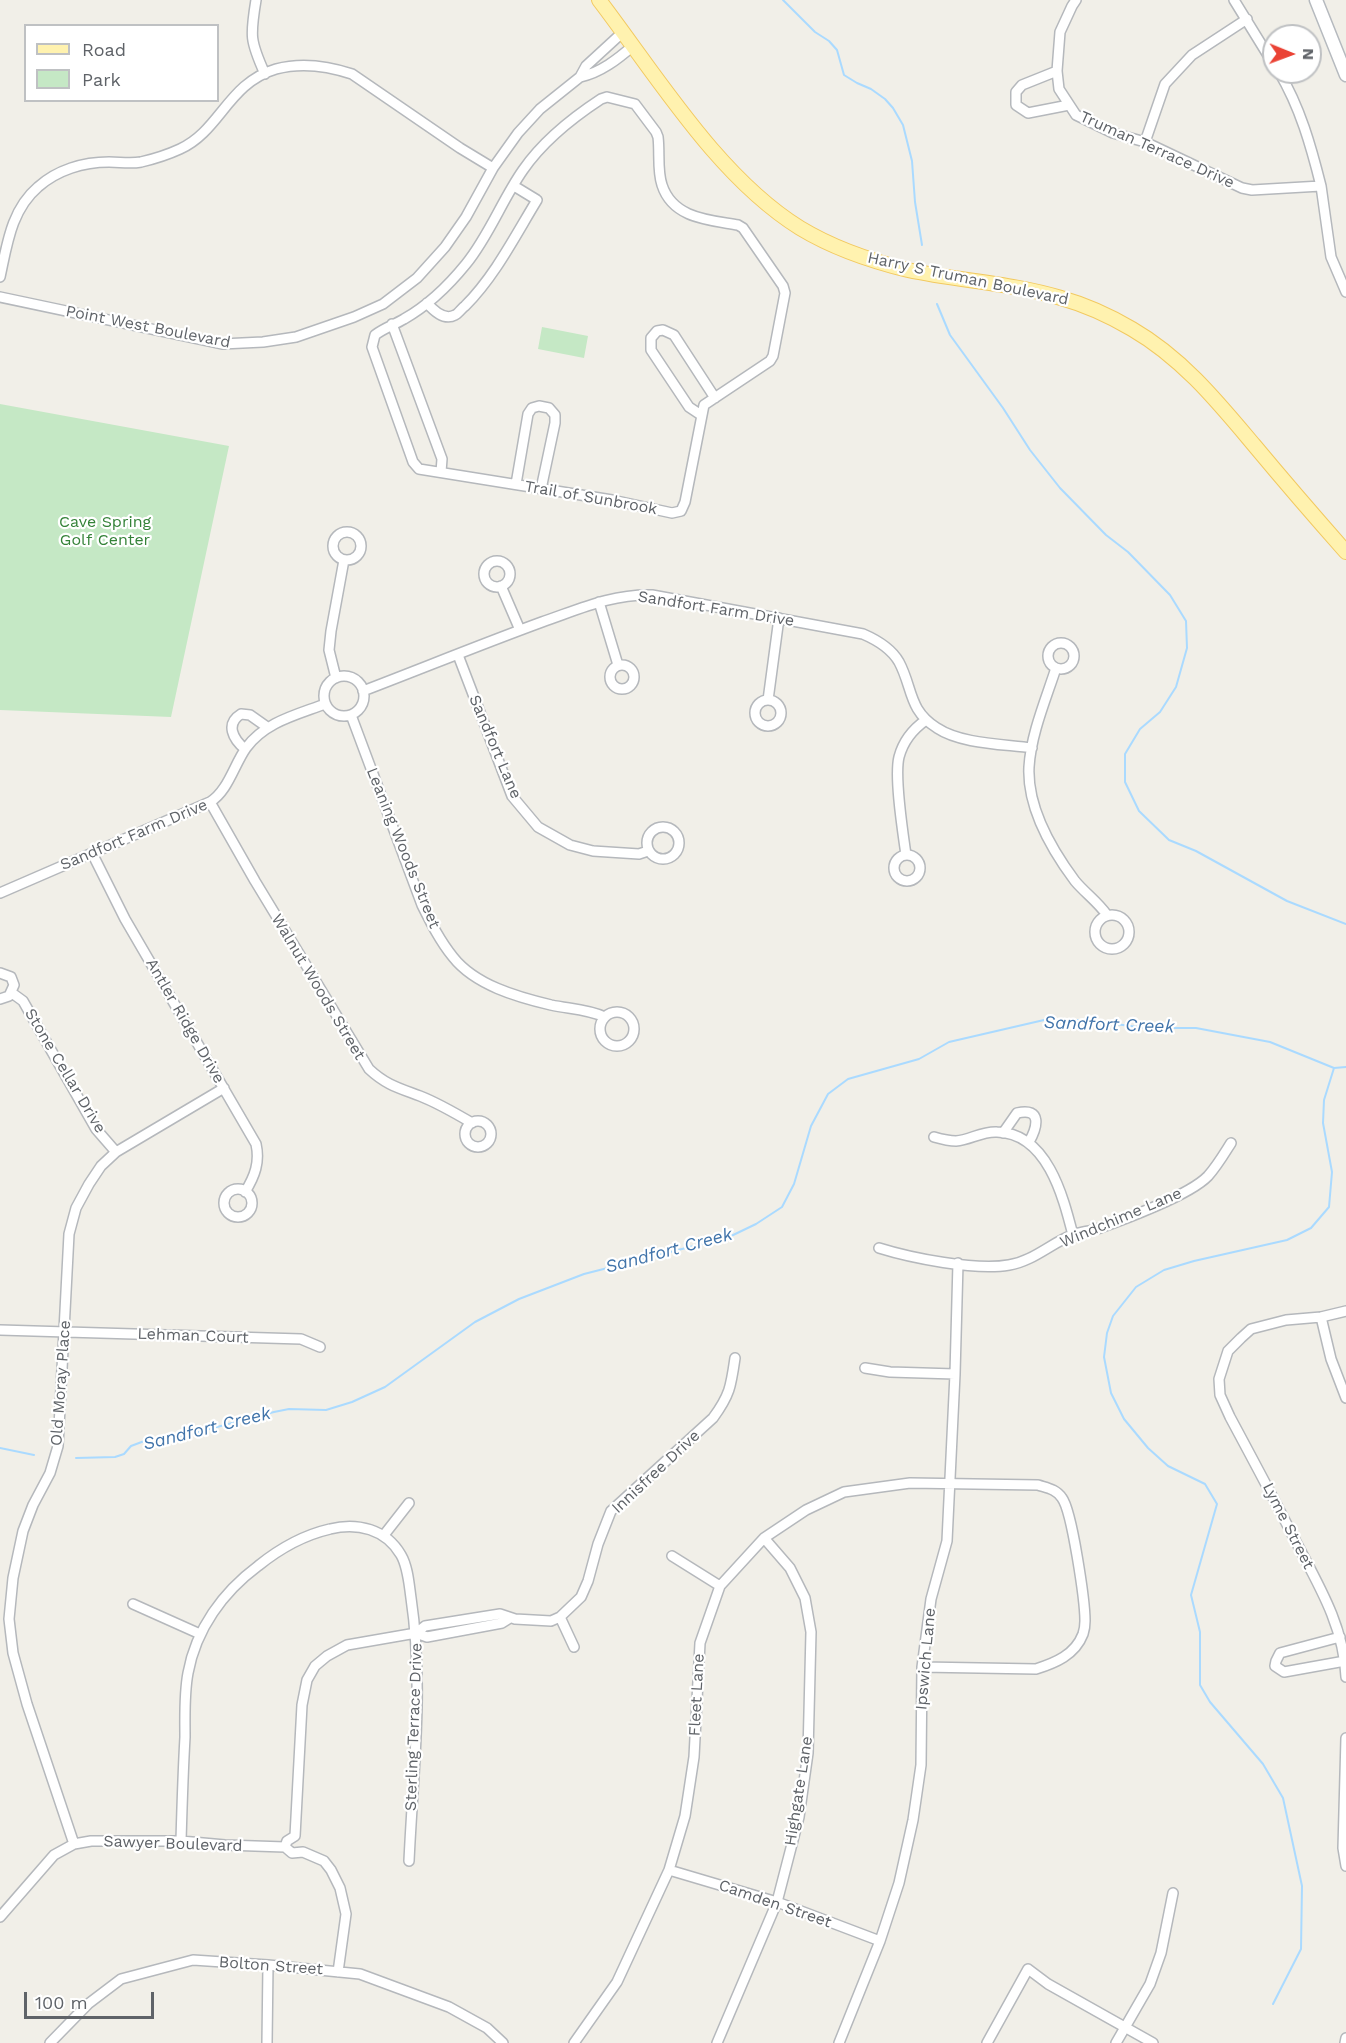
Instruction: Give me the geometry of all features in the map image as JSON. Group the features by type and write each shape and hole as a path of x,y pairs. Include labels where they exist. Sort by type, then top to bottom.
{"main road":[{"name":"Harry S Truman Boulevard","path":"599,0 721,159 780,214 801,228 852,253 912,270 1061,298 1100,312 1154,343 1213,395 1346,552"}],"street":[{"path":"256,0 251,29 252,43 265,74"},
{"name":"Truman Terrace Drive","path":"1076,0 1060,32 1057,70 1059,89 1076,115 1113,133 1145,142 1242,188 1252,190 1321,186"},
{"path":"1234,0 1262,44"},
{"path":"1316,0 1346,75"},
{"path":"1145,142 1165,84 1192,55 1247,19"},
{"name":"Point West Boulevard","path":"0,297 222,344 296,338 337,324 383,304 417,278 445,247 466,217 493,168 518,133 540,109 580,77 586,66 623,32"},
{"name":"Point West Boulevard","path":"580,77 591,75 621,56 633,45"},
{"path":"0,277 12,223 20,208 37,188 50,178 77,166 107,162 140,162 161,157 182,148 208,128 241,88 276,69 312,65 335,68 352,74 493,168"},
{"name":"Truman Terrace Drive","path":"1057,70 1022,86 1016,92 1016,105 1028,113 1069,105"},
{"path":"1286,84 1309,137 1321,186 1331,257 1346,292"},
{"name":"Trail of Sunbrook","path":"607,97 630,102 640,109 658,137 662,186 676,206 696,218 738,225 743,228 783,286 783,304 773,356 770,361 704,405 685,502 681,511 419,469 412,462 372,347 372,340 375,335 427,303 464,266 476,251 514,186 523,170 565,124 601,99 607,97"},
{"path":"427,303 433,311 446,317 455,315 479,292 537,200 514,186"},
{"path":"392,324 442,459 441,472"},
{"path":"701,415 689,407 651,350 651,338 654,334 663,330 674,335 715,398"},
{"path":"516,484 528,414 532,408 539,406 549,408 555,415 555,423 541,489"},
{"path":"336,678 329,650 344,560"},
{"path":"501,586 520,630"},
{"name":"Sandfort Farm Drive","path":"363,691 599,602 630,595 652,595 852,632 877,640 890,650 899,662 916,709 938,729 955,737 1032,748"},
{"path":"599,602 618,665"},
{"path":"768,700 779,618"},
{"name":"Sandfort Lane","path":"458,654 512,796 538,827 570,845 593,851 639,854 648,851"},
{"path":"1056,668 1032,748 1029,769 1031,792 1045,833 1076,881 1107,915"},
{"path":"347,676 352,678 363,691 363,703 351,715 333,713 325,704 327,686 336,678 347,676"},
{"name":"Sandfort Farm Drive","path":"0,893 210,802 225,786 245,750 259,734 272,724 325,704"},
{"path":"245,750 232,734 231,727 235,718 241,714 250,716 267,728"},
{"name":"Leaning Woods Street","path":"351,715 422,905 453,958 471,975 514,994 553,1005 591,1011 605,1017"},
{"path":"906,855 899,788 899,758 911,733 926,720"},
{"name":"Walnut Woods Street","path":"210,802 369,1069 380,1079 399,1089 419,1095 472,1123"},
{"name":"Antler Ridge Drive","path":"92,853 130,928 256,1144 258,1152 255,1176 245,1192"},
{"name":"Stone Cellar Drive","path":"0,973 7,975 13,981 12,993 0,999"},
{"name":"Stone Cellar Drive","path":"12,993 23,1001 96,1129 116,1152"},
{"name":"Old Moray Place","path":"74,1844 27,1704 13,1653 9,1620 13,1578 23,1531 33,1505 50,1473 58,1446 65,1332 66,1257 69,1234 76,1208 89,1184 116,1152 224,1088"},
{"path":"1003,1133 1017,1113 1026,1111 1032,1113 1036,1124 1029,1142"},
{"path":"934,1137 956,1141 998,1132 1029,1142 1047,1164 1065,1203 1073,1235"},
{"name":"Windchime Lane","path":"879,1248 904,1256 992,1266 1009,1265 1042,1253 1073,1235 1096,1229 1180,1195 1207,1177 1231,1143"},
{"name":"Ipswich Lane","path":"839,2043 880,1941 899,1883 915,1809 921,1765 922,1667 931,1599 947,1540 958,1263"},
{"path":"1346,1311 1321,1317 1331,1359 1346,1398"},
{"name":"Lyme Street","path":"1321,1317 1286,1320 1251,1329 1228,1351 1219,1379 1220,1395 1327,1600 1340,1637 1346,1677"},
{"name":"Lehman Court","path":"0,1330 301,1340 320,1347"},
{"name":"Innisfree Drive","path":"560,1617 581,1597 585,1589 594,1563 597,1544 611,1511 713,1418 731,1389 735,1358"},
{"path":"865,1368 890,1372 955,1374"},
{"name":"Fleet Lane","path":"574,2043 617,1982 669,1870 685,1816 694,1757 700,1643 720,1586 764,1538 806,1510 844,1492 910,1483 1038,1485 1053,1490 1062,1497 1069,1517 1086,1622 1083,1634 1070,1653 1054,1663 1036,1669 922,1667"},
{"path":"181,1841 188,1675 200,1634 211,1615 237,1581 273,1554 315,1532 337,1527 362,1527 384,1535 409,1503"},
{"name":"Sterling Terrace Drive","path":"384,1535 401,1555 407,1571 416,1633 417,1688 409,1861"},
{"name":"Highgate Lane","path":"717,2043 777,1902 799,1817 808,1753 811,1632 805,1598 790,1568 764,1538"},
{"path":"672,1556 720,1586"},
{"path":"133,1604 200,1634"},
{"path":"303,1852 302,1843 295,1836 302,1705 307,1680 315,1666 327,1656 347,1646 416,1633 427,1636 502,1623 510,1618 551,1621 560,1617 574,1647"},
{"path":"1340,1637 1280,1653 1275,1666 1284,1672 1345,1661"},
{"path":"1346,1738 1343,1848 1346,1866"},
{"path":"285,1847 287,1841 295,1836"},
{"name":"Sawyer Boulevard","path":"0,1917 54,1855 74,1844 91,1841 181,1841 285,1847 291,1853 303,1852 324,1861 340,1888 346,1914 338,1972"},
{"name":"Camden Street","path":"669,1870 777,1902 880,1941"},
{"path":"1116,2043 1150,1984 1161,1953 1173,1893"},
{"name":"Bolton Street","path":"50,2043 88,2004 121,1979 193,1960 360,1974 449,2007 487,2028 503,2043"},
{"path":"267,2043 268,1965"},
{"path":"987,2043 1028,1969 1048,1984 1153,2043"},
{"path":"1345,2043 1346,2038"}],"green space":[{"path":"542,327 588,336 584,358 538,349"},
{"name":"Cave Spring Golf Center","path":"0,404 229,446 171,717 0,710"}],"waterway":[{"path":"783,0 837,50 844,75 885,99 903,125 912,161 915,202 922,245"},
{"path":"937,304 950,335 1003,408 1030,450 1060,488 1170,595 1186,621 1187,648 1176,687 1160,712 1140,729 1125,754 1125,782 1139,811 1169,840 1196,851 1287,901 1346,924"},
{"name":"Sandfort Creek","path":"76,1458 115,1457 124,1454 131,1446 147,1440 179,1437 289,1409 326,1410 352,1402 385,1387 475,1322 519,1299 584,1274 729,1237 756,1224 782,1207 794,1184 811,1126 828,1094 848,1079 919,1059 949,1042 1044,1020 1086,1020 1145,1028 1196,1028 1270,1042 1334,1068 1346,1067"},
{"path":"1273,2004 1301,1949 1302,1886 1283,1798 1263,1764 1210,1702 1200,1685 1200,1632 1191,1595 1217,1504 1205,1484 1168,1466 1148,1448 1124,1419 1111,1393 1104,1357 1107,1333 1113,1316 1136,1287 1164,1270 1287,1240 1311,1228 1329,1207 1332,1172 1323,1123 1324,1100 1334,1068"},
{"name":"Sandfort Creek","path":"0,1448 34,1455"}]}
